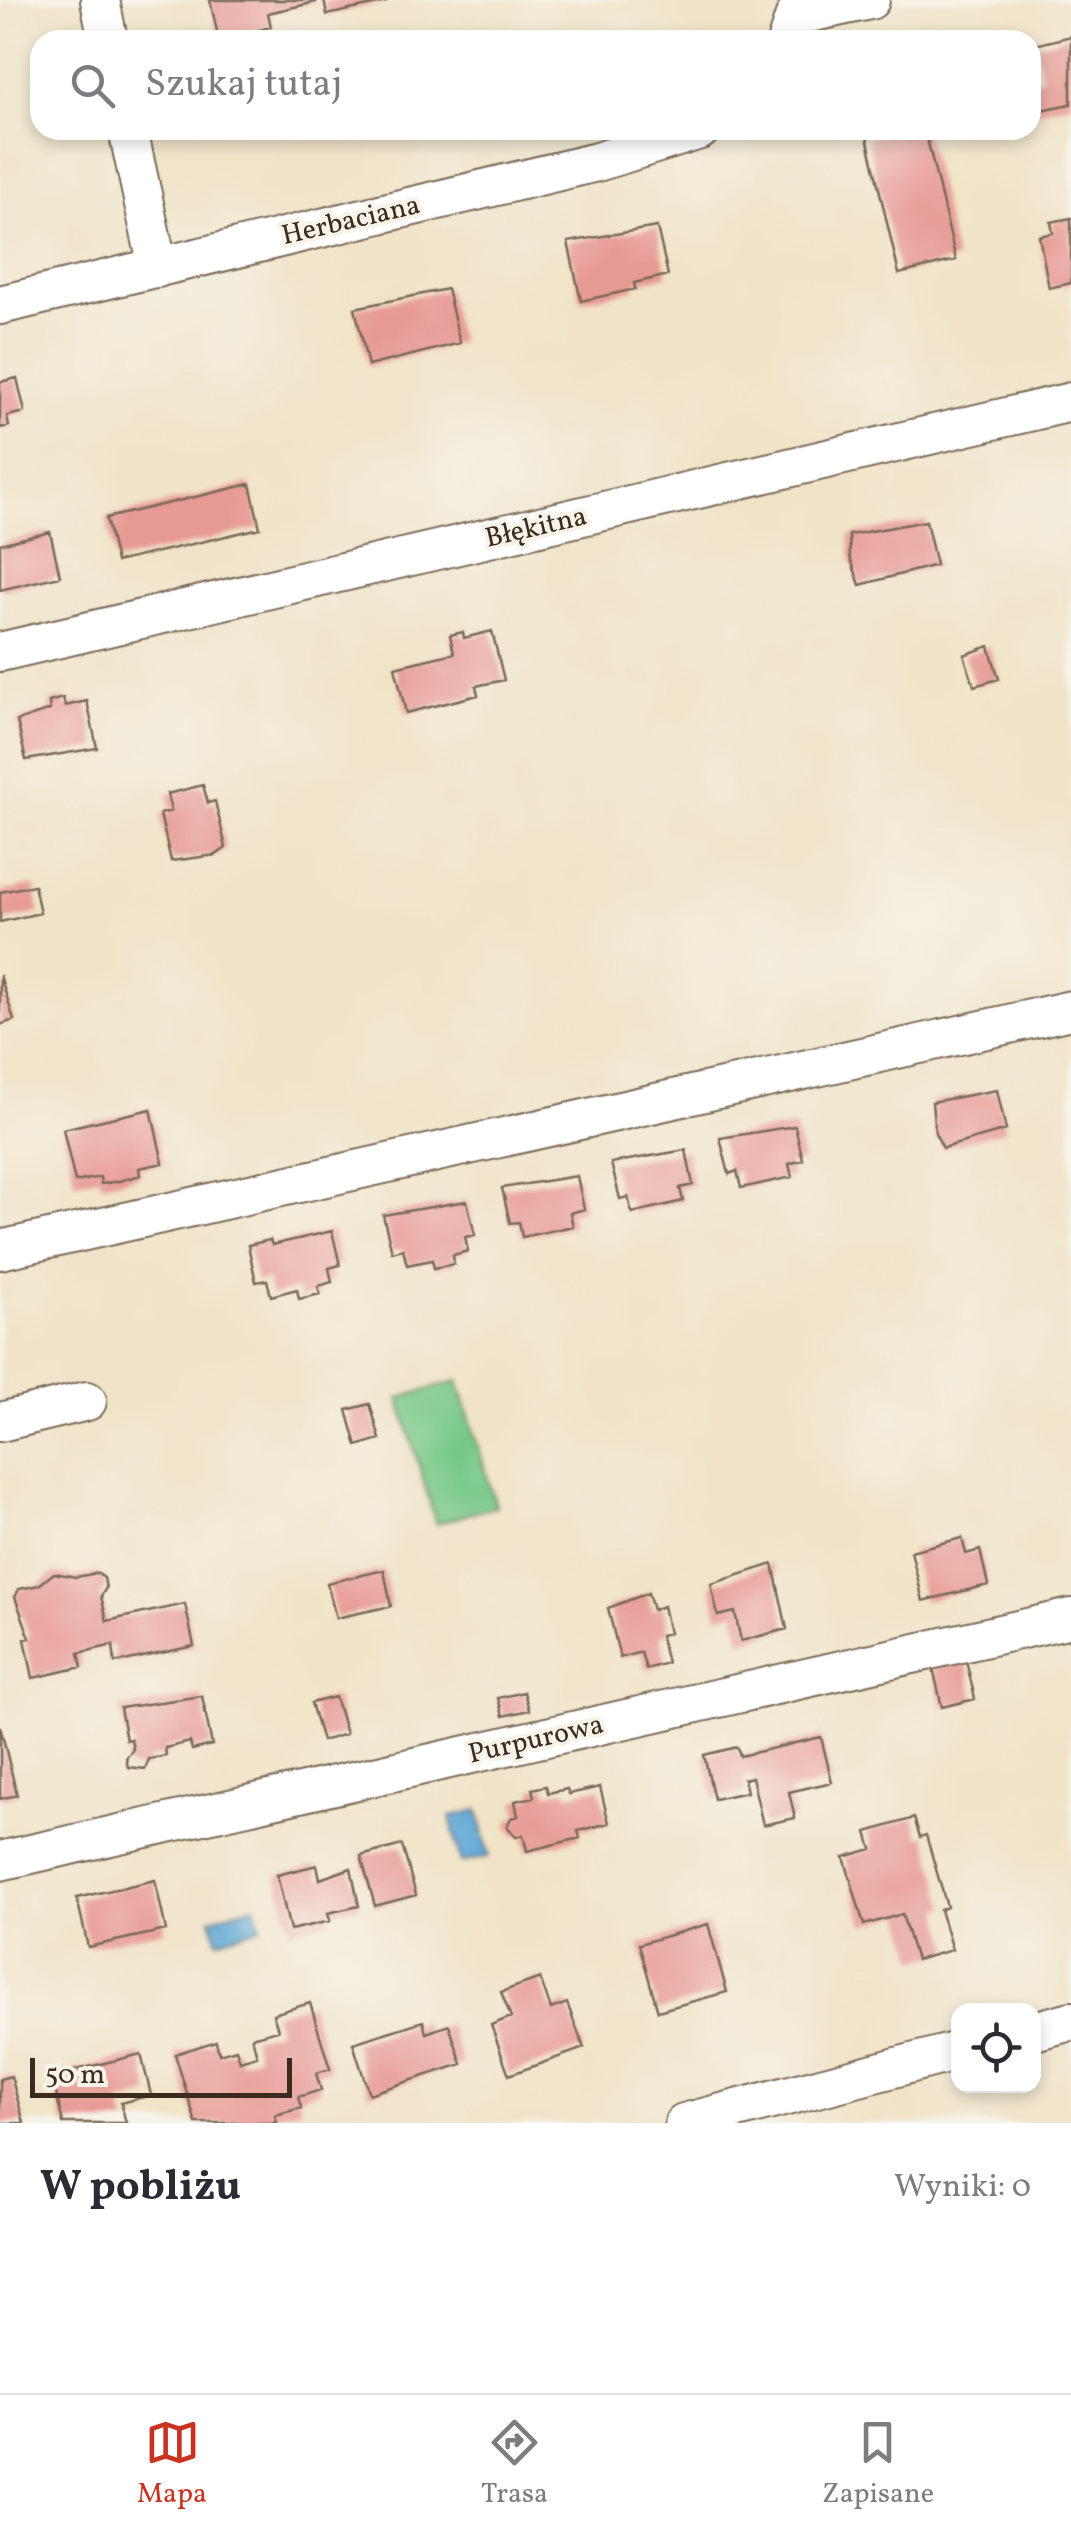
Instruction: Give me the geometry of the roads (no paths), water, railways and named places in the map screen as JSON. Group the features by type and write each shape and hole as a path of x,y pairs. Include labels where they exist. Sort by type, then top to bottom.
{"street":[{"path":"100,0 106,30"},
{"path":"790,30 794,16 870,0"},
{"path":"130,140 158,268"},
{"name":"Herbaciana","path":"0,306 597,162 668,140"},
{"name":"Błękitna","path":"0,652 1071,402"},
{"path":"0,1250 1071,1010"},
{"path":"0,1422 87,1401"},
{"name":"Purpurowa","path":"0,1861 1071,1618"},
{"path":"1041,2029 1071,2021"},
{"path":"684,2123 951,2053"}],"water":[{"path":"478,1810 489,1856 461,1863 450,1817"},
{"path":"255,1905 261,1927 217,1940 211,1918"}]}
